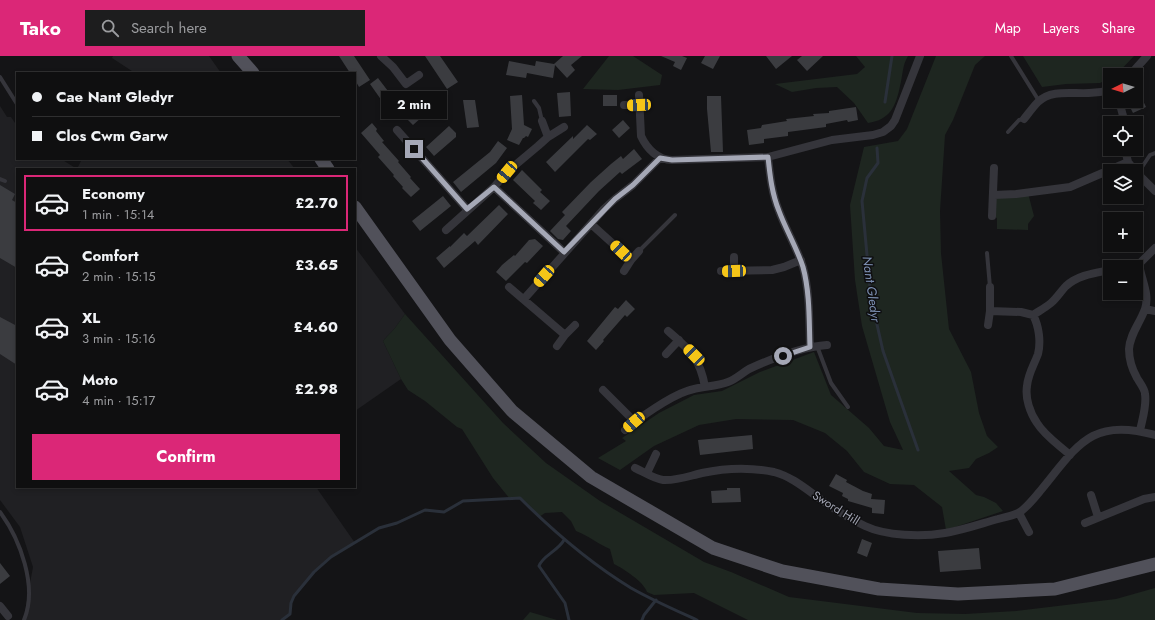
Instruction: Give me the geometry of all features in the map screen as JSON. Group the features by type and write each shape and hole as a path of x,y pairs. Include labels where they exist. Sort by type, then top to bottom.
{"main road":[{"path":"238,56 252,72"},
{"path":"356,208 450,340 512,411 591,477 713,548 782,571 879,589 958,594 1054,589 1155,564"}],"street":[{"path":"382,56 406,84 419,75"},
{"path":"639,95 641,136 644,142 660,158 672,160 768,157 832,140 874,135 883,132 891,126 895,120 920,56"},
{"path":"1136,68 1147,56"},
{"path":"1024,119 1039,101 1059,93 1088,94 1103,92"},
{"path":"624,105 639,105"},
{"path":"542,121 548,137"},
{"path":"446,230 467,209 494,187 507,172 548,137 564,127"},
{"path":"397,130 467,209"},
{"path":"994,195 1016,194 1070,187 1128,162 1127,156"},
{"path":"768,157 774,199 801,260 806,283 814,346"},
{"path":"524,299 564,252 615,199 633,185 660,158"},
{"path":"992,216 994,168"},
{"path":"1143,179 1155,191"},
{"path":"494,187 564,252"},
{"path":"591,224 631,260"},
{"path":"1143,260 1155,248"},
{"path":"624,271 639,251"},
{"path":"734,257 734,271"},
{"path":"721,272 772,270 801,260"},
{"path":"1033,315 1051,303 1066,286 1074,280 1084,275 1103,271"},
{"path":"1140,431 1146,394 1132,368 1129,348 1131,338 1145,309 1146,292 1143,284"},
{"path":"509,287 565,335"},
{"path":"988,325 990,311 990,287"},
{"path":"1145,309 1155,312"},
{"path":"990,311 1021,312 1033,315"},
{"path":"1033,315 1039,331 1039,343 1038,353 1029,374 1027,386 1029,406 1038,425 1046,435 1070,455"},
{"path":"557,346 575,325"},
{"path":"668,331 694,355 703,374 705,387"},
{"path":"666,354 679,340"},
{"path":"625,430 634,422 685,391 721,384 730,381 750,369 814,346 827,345"},
{"path":"603,390 634,422"},
{"name":"Sword Hill","path":"636,468 656,478 668,480 730,469 749,469 773,472 793,479 849,518 866,527 884,532 907,534 944,534 1019,513 1036,496 1082,442 1092,436 1114,429 1140,431 1155,435"},
{"path":"647,473 656,454"},
{"path":"1091,495 1098,517"},
{"path":"1085,523 1144,499 1155,497"},
{"path":"1019,513 1029,532"},
{"path":"0,606 8,616"}],"lane":[{"path":"1010,56 1039,101"},
{"path":"0,77 16,102"},
{"path":"534,101 539,108 542,121"},
{"path":"1008,132 1019,120 1024,119"},
{"path":"1143,164 1150,155 1155,152"},
{"path":"0,179 5,181"},
{"path":"639,251 675,215"},
{"path":"986,253 990,287"},
{"path":"814,346 831,382 848,407"},
{"path":"0,512 14,534 26,571 29,600 24,620"}],"shaded area":[{"path":"113,56 209,56 220,72 133,72 112,58"},
{"path":"609,56 633,56 662,75 660,85 618,90 583,89"},
{"path":"856,56 908,56 894,106 882,119 868,123 854,103 837,87 816,88 792,92 775,84 857,74 865,67"},
{"path":"936,56 985,56 975,65 953,120 945,135 940,211 941,253 949,329 971,372 979,413 987,436 998,447 976,459 969,468 949,471 976,495 996,503 1003,511 946,530 942,507 914,485 890,484 864,472 847,451 825,433 793,420 736,419 699,425 654,446 620,470 598,458 626,441 622,438 659,413 694,395 722,391 760,372 814,352 831,395 869,428 884,446 903,450 890,422 862,326 855,280 850,205 864,147 898,141 907,129"},
{"path":"1023,56 1134,56 1123,68 1103,68 1103,82 1100,83 1066,84 1042,87"},
{"path":"0,106 7,117 11,117 16,124 16,160 63,160 75,168 16,168 16,488 317,488 355,543 331,557 314,572 294,596 291,603 290,614 282,620 22,620 33,567 20,527 0,500"},
{"path":"82,160 288,160 294,168 78,168"},
{"path":"1028,193 1034,216 1028,224 1028,230 997,229 997,218 992,216 994,195"},
{"path":"356,248 405,314 383,341 401,379 356,410"},
{"path":"405,314 503,423 546,463 600,501 704,562 789,597 917,613 965,614 1016,611 1116,599 1155,588 1155,620 748,620 694,593 654,595 647,592 642,584 633,576 614,564 610,549 576,531 571,521 562,512 545,513 539,517 520,498 510,499 493,478 462,429 457,427 425,401 408,390 401,379 383,341"},
{"path":"530,612 557,620 523,620"}],"building":[{"path":"339,56 354,56 370,80 359,87 356,82 356,72 349,72"},
{"path":"425,56 440,56 458,82 447,89"},
{"path":"563,56 582,56 571,65 575,70 567,78 555,65 553,78 527,73 526,78 506,75 509,61 535,66 536,61 554,64"},
{"path":"661,56 682,56 687,58 681,70 673,66 675,62"},
{"path":"705,56 720,56 713,69 701,63"},
{"path":"766,56 792,56 776,69"},
{"path":"802,56 823,56 807,71 797,60"},
{"path":"378,78 391,95 382,101 370,84"},
{"path":"570,92 571,116 559,117 557,93"},
{"path":"522,95 524,125 532,129 528,137 526,136 523,138 519,145 507,140 512,129 510,96"},
{"path":"603,95 617,95 617,106 603,106"},
{"path":"707,96 721,96 723,152 711,152"},
{"path":"463,100 475,100 479,127 467,128"},
{"path":"1143,101 1146,107 1133,113 1130,108 1143,108"},
{"path":"414,107 422,117 413,125 404,116"},
{"path":"856,107 858,120 848,122 847,120 826,124 826,127 788,132 788,136 764,139 764,143 749,145 747,130 761,128 762,125 787,121 786,119 814,116 813,114 829,113 829,111"},
{"path":"623,120 630,128 619,138 612,130"},
{"path":"372,123 384,141 382,142 399,161 398,162 411,177 410,178 420,189 411,197 402,188 403,187 393,176 394,175 378,157 380,155 361,133"},
{"path":"587,125 597,134 590,140 588,139 555,172 546,162 573,136 573,139"},
{"path":"449,126 456,133 456,137 434,156 426,147"},
{"path":"498,141 507,148 496,163 461,192 453,182 490,152"},
{"path":"634,149 642,159 622,174 620,172 599,191 566,226 571,231 563,240 558,239 550,231 565,215 562,212 611,164 621,156 623,159"},
{"path":"522,170 542,190 540,192 550,201 541,210 533,203 535,201 513,180"},
{"path":"0,185 15,194 12,200 16,202 16,267 0,258"},
{"path":"443,196 451,206 420,231 412,221"},
{"path":"499,205 508,214 478,245 475,241 444,268 436,258 464,233 467,236"},
{"path":"535,239 543,246 527,263 525,262 506,281 496,272 502,265 514,255 515,256 529,240"},
{"path":"626,300 635,309 627,317 625,315 596,350 587,341 615,307 618,309"},
{"path":"0,317 16,325 16,364 0,354"},
{"path":"752,435 753,449 700,455 698,440"},
{"path":"836,474 847,480 846,482 872,494 871,499 885,500 884,514 872,513 872,508 848,501 848,499 842,496 843,493 829,486"},
{"path":"727,488 740,488 741,502 712,503 711,491 727,490"},
{"path":"862,539 872,543 867,557 857,553"},
{"path":"979,548 981,569 940,572 938,551"},
{"path":"0,563 10,576 0,584"}],"waterway":[{"name":"Nant Gledyr","path":"885,102 892,56"},
{"name":"Nant Gledyr","path":"877,148 878,163 867,178 862,201 871,298 883,351 918,450"},
{"path":"282,620 290,614 291,603 294,596 314,572 331,557 379,528 397,523 425,510 444,512 463,501 520,498 546,523 601,568 647,597 697,620"},
{"path":"564,540 543,559 539,566 565,603 569,620"},
{"path":"642,620 644,615 656,600"}],"route":[{"path":"414,149 467,209 494,187 564,252 615,199 633,185 660,158 672,160 768,157 774,199 801,260 806,283 810,347 783,356"}]}
